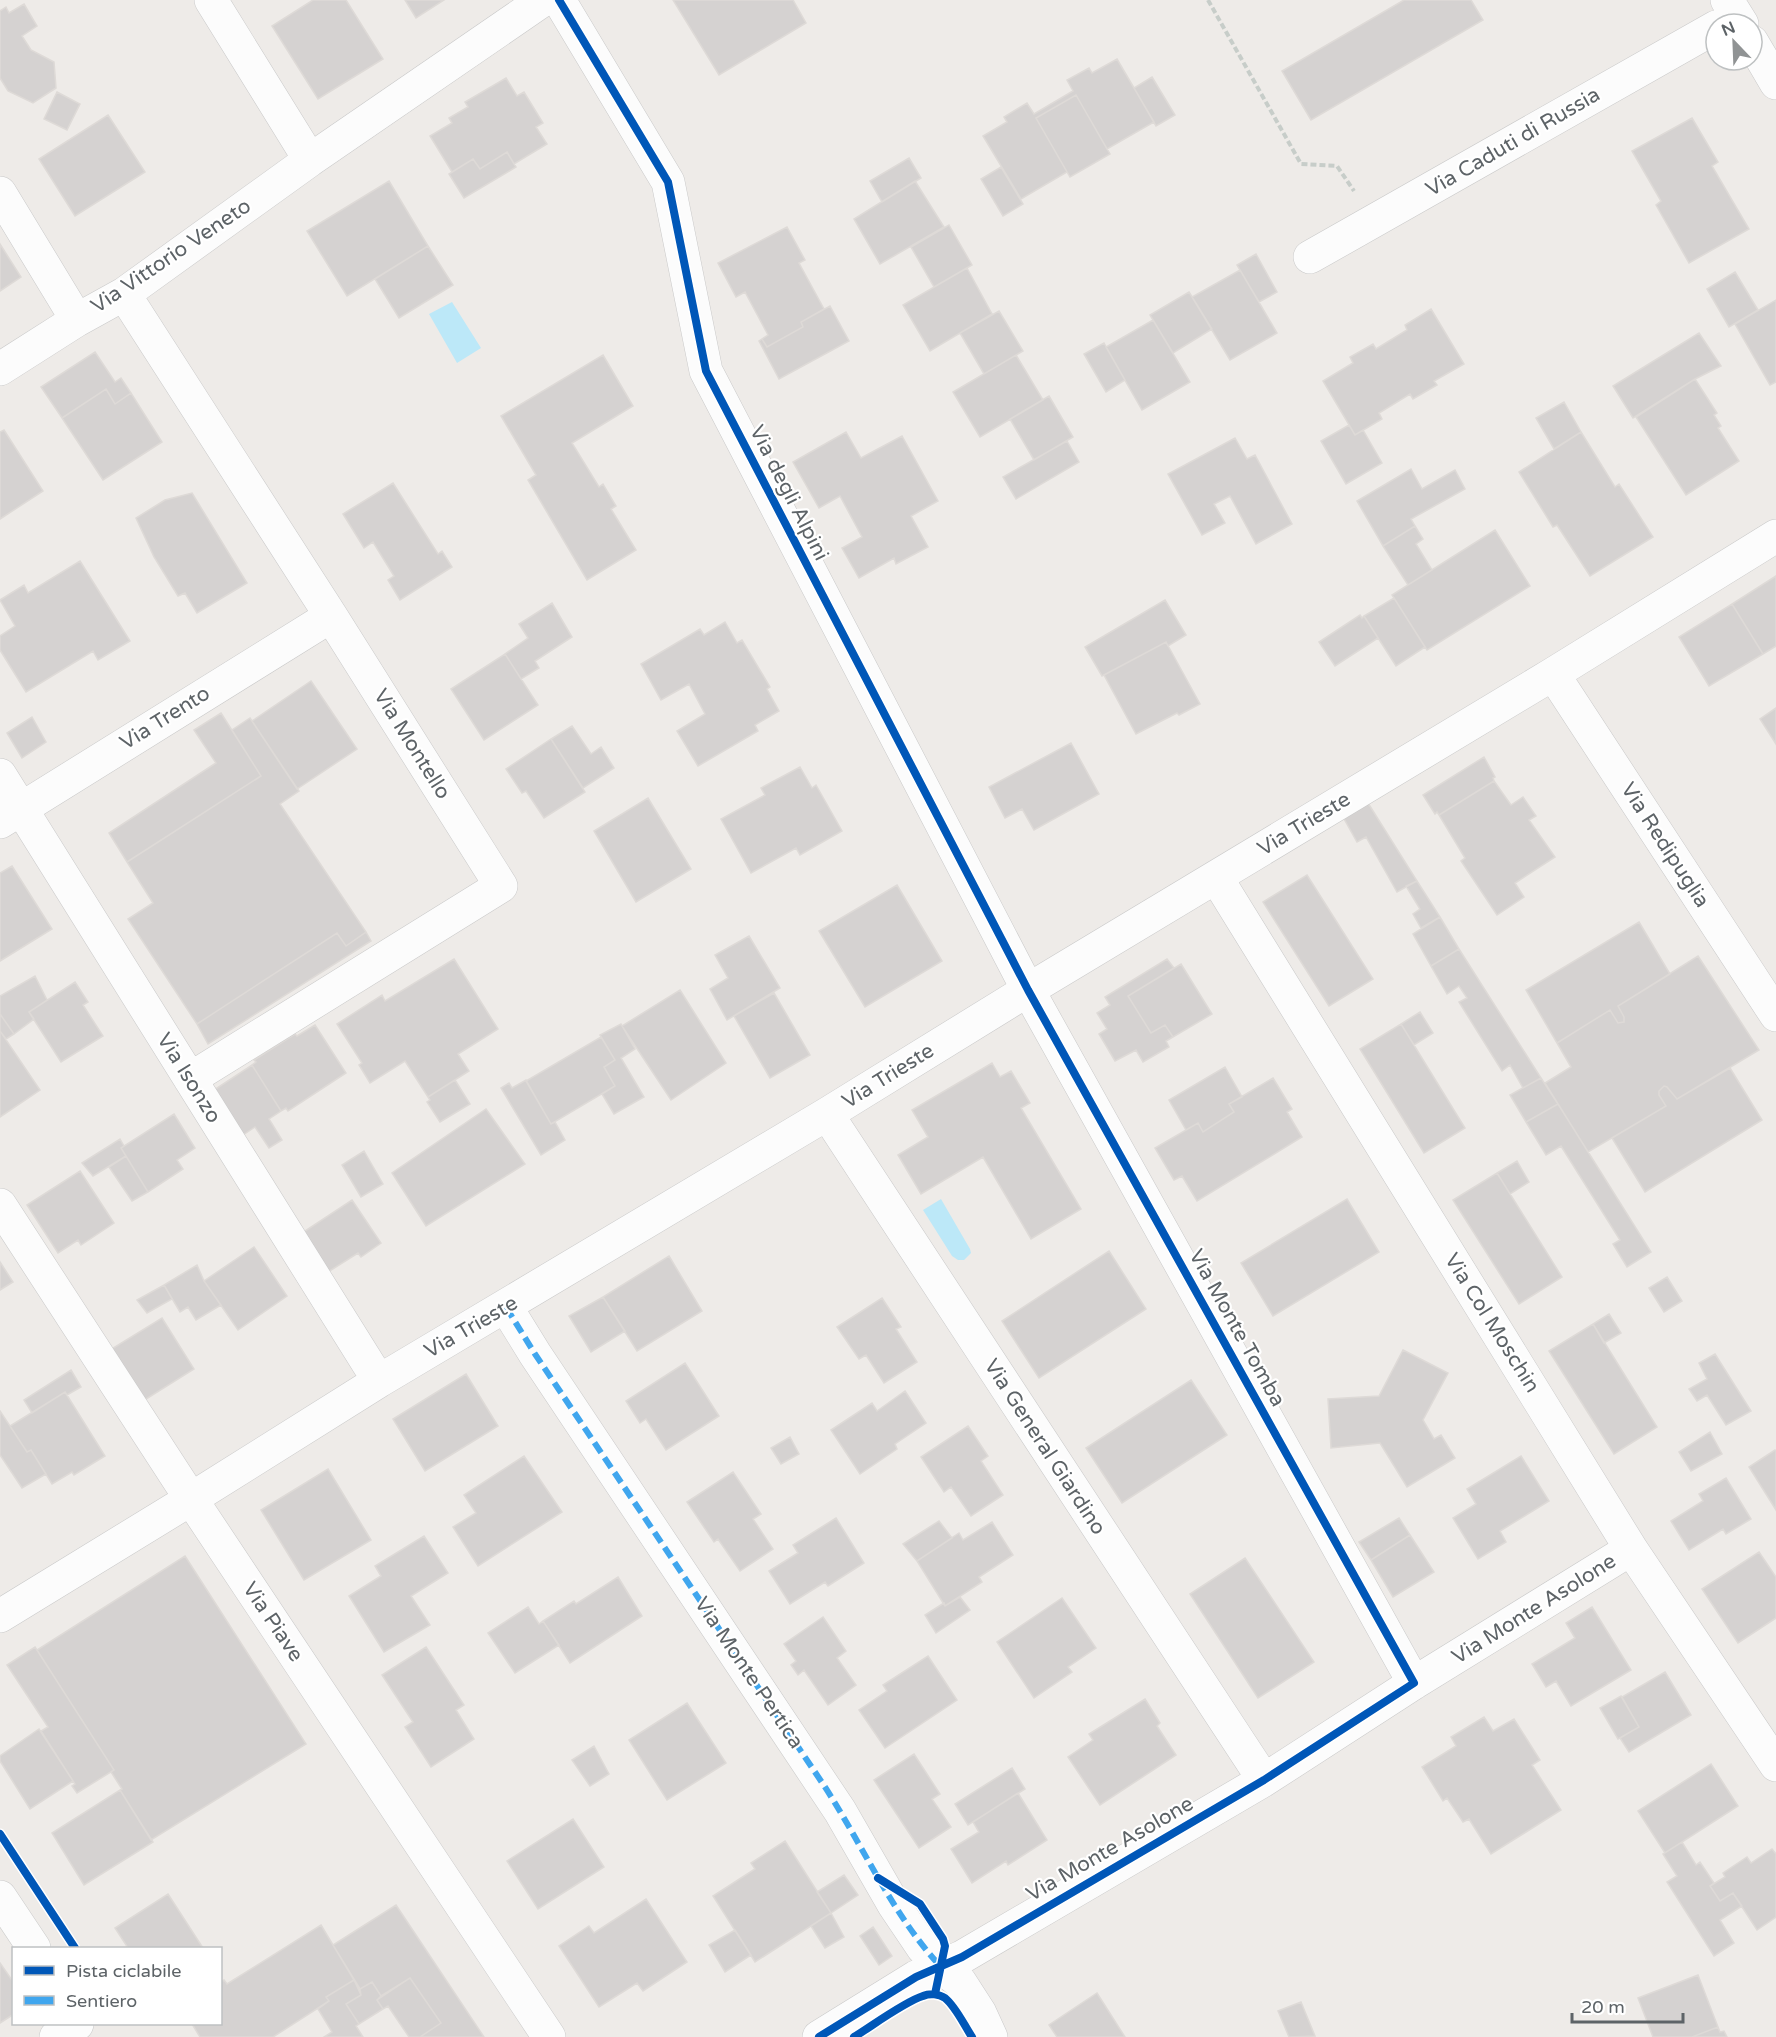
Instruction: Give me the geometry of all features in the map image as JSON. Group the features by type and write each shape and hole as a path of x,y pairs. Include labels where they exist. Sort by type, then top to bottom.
{"street":[{"path":"211,0 310,160"},
{"name":"Via Vittorio Veneto","path":"0,369 77,320 124,294 310,160 543,0"},
{"name":"Via degli Alpini","path":"559,0 668,182 706,370 1028,990"},
{"name":"Via Caduti di Russia","path":"1310,257 1704,38"},
{"name":"Via Caduti di Russia","path":"1764,66 1776,82"},
{"path":"0,193 77,320"},
{"name":"Via Montello","path":"124,294 501,886 190,1079"},
{"name":"Via Trieste","path":"0,1616 379,1381 827,1114 1028,990 1553,674 1776,536"},
{"name":"Via Trento","path":"11,815 331,616"},
{"name":"Via Redipuglia","path":"1553,674 1776,1015"},
{"name":"Via Isonzo","path":"0,775 11,815 190,1079 379,1381"},
{"name":"Via Col Moschin","path":"1216,877 1631,1549 1776,1765"},
{"name":"Via Monte Tomba","path":"1028,990 1414,1683"},
{"name":"Via General Giardino","path":"827,1114 1264,1780"},
{"name":"Via Piave","path":"0,1205 191,1499 549,2037"},
{"name":"Via Monte Pertica","path":"506,1307 840,1811 894,1905 923,1948 941,1967 960,1982 980,2013 991,2037"},
{"name":"Via Monte Asolone","path":"819,2037 916,1977 962,1957 1264,1780 1414,1683 1631,1549"},
{"path":"0,1896 33,1947"},
{"path":"56,2037 75,2025"}],"path":[{"path":"1208,0 1301,165 1337,166 1374,222"}],"water":[{"path":"452,302 481,348 457,363 429,314"},
{"path":"941,1199 970,1249 971,1253 964,1260 958,1260 952,1256 923,1210"}],"building":[{"path":"313,0 346,0 383,59 318,99 272,26"},
{"path":"405,0 444,0 416,18"},
{"path":"673,0 793,0 806,23 719,75"},
{"path":"1404,0 1471,0 1483,20 1311,120 1282,71"},
{"path":"24,4 37,26 22,36 31,50 54,62 56,88 33,103 8,91 0,78 0,11 6,7 9,13"},
{"path":"1117,59 1154,122 1107,149 1076,95 1036,118 1067,172 1021,199 983,136 1007,122 1004,117 1027,103 1034,114 1073,91 1067,80 1089,68 1092,73"},
{"path":"1152,77 1175,115 1156,126 1134,88"},
{"path":"506,78 517,96 524,92 543,123 536,127 547,144 514,164 507,152 480,169 473,159 452,172 430,136 452,123 449,118 468,107 465,102"},
{"path":"57,92 80,104 67,130 44,119"},
{"path":"1076,95 1110,154 1070,177 1036,118"},
{"path":"108,115 145,172 75,216 39,159"},
{"path":"1692,118 1718,162 1712,166 1749,229 1689,263 1656,205 1661,201 1632,151"},
{"path":"507,152 516,167 464,198 449,174 473,159 480,169"},
{"path":"909,158 921,178 882,202 870,181"},
{"path":"1001,167 1023,204 1003,216 981,179"},
{"path":"389,181 428,246 347,296 307,231"},
{"path":"915,181 944,227 880,264 854,219"},
{"path":"949,225 972,265 934,287 911,247"},
{"path":"787,227 805,260 799,263 824,309 801,322 803,327 767,347 762,339 768,335 745,292 736,297 718,263"},
{"path":"0,244 21,277 0,291"},
{"path":"428,246 453,285 399,318 375,279"},
{"path":"1256,254 1277,292 1259,302 1237,265"},
{"path":"967,268 992,314 930,351 903,305"},
{"path":"1240,270 1277,333 1230,360 1192,297"},
{"path":"1735,272 1758,310 1729,327 1707,289"},
{"path":"1189,292 1212,329 1173,353 1150,315"},
{"path":"1776,300 1776,382 1770,385 1735,324"},
{"path":"830,306 849,341 779,379 759,341 762,339 767,347 803,327 801,322"},
{"path":"1431,309 1464,364 1434,381 1437,385 1413,399 1410,394 1379,413 1382,419 1355,435 1323,381 1353,363 1350,357 1373,344 1376,349 1407,330 1405,325"},
{"path":"999,311 1023,351 984,374 960,333"},
{"path":"1153,320 1190,382 1142,410 1106,347"},
{"path":"1699,333 1721,366 1695,379 1633,418 1613,386"},
{"path":"1104,343 1125,380 1106,392 1084,354"},
{"path":"95,352 115,382 121,378 131,393 115,404 106,389 62,418 41,387"},
{"path":"603,355 633,406 572,443 599,487 603,484 616,506 611,509 636,550 587,580 528,480 536,475 501,416"},
{"path":"1016,355 1043,400 980,437 953,392"},
{"path":"1695,379 1717,413 1714,415 1721,426 1718,428 1739,461 1686,495 1636,417"},
{"path":"106,389 115,404 131,393 162,442 103,480 62,418"},
{"path":"1049,396 1073,437 1034,460 1010,419"},
{"path":"1564,402 1581,432 1554,449 1536,418"},
{"path":"1349,425 1355,435 1363,430 1382,463 1346,484 1321,441"},
{"path":"4,430 43,491 0,519 0,432"},
{"path":"846,432 861,458 902,436 938,501 911,516 928,547 896,564 894,558 859,578 842,548 862,537 840,496 819,508 793,462"},
{"path":"1581,432 1615,487 1619,484 1653,537 1590,576 1557,525 1553,527 1519,472"},
{"path":"1235,438 1247,459 1255,455 1292,524 1256,544 1230,496 1214,504 1225,523 1202,535 1168,474"},
{"path":"1067,441 1079,462 1016,499 1003,477"},
{"path":"1411,469 1422,489 1455,470 1465,489 1411,519 1415,526 1383,546 1357,501"},
{"path":"393,483 438,554 442,551 452,567 400,600 388,580 394,576 373,542 364,548 343,514"},
{"path":"192,493 247,583 197,613 185,593 178,596 154,557 136,518 165,500"},
{"path":"1415,526 1423,539 1416,544 1432,570 1408,585 1383,546"},
{"path":"1495,530 1530,586 1427,650 1392,595"},
{"path":"80,561 130,641 98,660 93,651 26,692 0,650 0,636 15,626 0,600 24,585 28,593"},
{"path":"1776,576 1776,646 1763,654 1732,604"},
{"path":"1394,598 1425,647 1396,666 1364,616"},
{"path":"1165,600 1186,635 1168,646 1166,642 1102,676 1085,647"},
{"path":"552,603 572,637 535,661 539,668 521,679 505,654 528,638 519,624"},
{"path":"1732,604 1763,654 1709,686 1679,637"},
{"path":"1360,615 1362,618 1364,616 1378,638 1335,666 1319,642"},
{"path":"725,622 737,643 742,640 770,687 767,689 779,711 755,725 758,731 698,766 677,731 705,714 689,684 661,700 641,664 700,629 704,635"},
{"path":"1166,642 1200,704 1136,734 1104,675"},
{"path":"505,654 538,705 484,740 451,689"},
{"path":"311,681 357,749 297,789 252,721"},
{"path":"1776,708 1776,744 1760,719"},
{"path":"221,713 261,776 127,862 109,833 216,763 194,730"},
{"path":"32,717 46,742 22,758 7,733"},
{"path":"250,718 299,791 280,804 366,932 346,946 337,933 197,1024 128,919 153,903 127,862 261,776 232,730"},
{"path":"572,726 591,754 601,747 614,768 583,788 551,739"},
{"path":"551,739 585,792 544,818 526,791 522,793 506,769"},
{"path":"1071,743 1099,794 1034,830 1022,809 1005,818 989,787"},
{"path":"1484,757 1495,777 1494,781 1439,815 1437,812 1435,814 1423,795"},
{"path":"800,767 812,788 816,785 842,831 800,855 796,848 751,873 721,819 765,795 761,788"},
{"path":"1494,781 1511,805 1523,797 1536,816 1529,820 1555,857 1515,883 1524,897 1497,915 1461,861 1465,858 1439,815"},
{"path":"648,798 691,869 636,902 594,831"},
{"path":"1368,803 1417,881 1397,892 1366,837 1357,842 1343,817"},
{"path":"12,866 52,929 0,961 0,873"},
{"path":"1307,875 1373,979 1329,1006 1263,902"},
{"path":"1417,881 1440,917 1421,928 1413,914 1420,909 1406,886"},
{"path":"897,885 942,961 865,1007 819,931"},
{"path":"1440,917 1459,949 1431,966 1413,934"},
{"path":"1639,922 1670,974 1618,1006 1624,1022 1618,1023 1610,1010 1557,1043 1526,990"},
{"path":"366,932 371,941 208,1044 197,1024 337,933 346,946"},
{"path":"749,936 780,988 727,1020 710,989 728,978 715,955"},
{"path":"1459,949 1541,1078 1523,1088 1510,1065 1502,1071 1459,1002 1467,998 1459,986 1447,994 1431,966"},
{"path":"1698,956 1759,1050 1677,1099 1664,1086 1659,1091 1659,1095 1666,1106 1588,1152 1545,1083 1571,1067 1557,1043 1610,1010 1618,1023 1624,1022 1618,1006"},
{"path":"454,959 498,1029 458,1054 469,1071 428,1097 405,1061 370,1083 359,1065 362,1063 337,1024 382,995 385,1001"},
{"path":"1167,959 1174,968 1128,996 1151,1033 1165,1025 1173,1037 1166,1041 1169,1047 1143,1062 1136,1050 1115,1061 1099,1034 1107,1029 1097,1013 1110,1005 1105,997"},
{"path":"1181,964 1212,1014 1173,1037 1165,1025 1151,1033 1128,996"},
{"path":"35,976 47,1000 29,1012 34,1019 14,1034 0,1014 0,996"},
{"path":"75,982 88,1002 83,1005 103,1036 61,1062 29,1012"},
{"path":"680,990 726,1063 671,1100 622,1026"},
{"path":"774,993 810,1055 770,1078 734,1016"},
{"path":"1420,1012 1433,1033 1414,1045 1401,1024"},
{"path":"0,1014 14,1034 6,1039 0,1031"},
{"path":"621,1024 635,1049 621,1058 644,1097 614,1114 602,1094 615,1086 604,1067 615,1060 600,1035"},
{"path":"1401,1024 1465,1128 1424,1153 1360,1049"},
{"path":"315,1025 346,1073 288,1111 286,1108 281,1111 252,1065 256,1062 254,1060 295,1034 297,1036"},
{"path":"0,1031 40,1090 0,1117"},
{"path":"601,1037 615,1060 604,1067 615,1086 551,1124 526,1081"},
{"path":"992,1063 1000,1077 1011,1071 1030,1103 1021,1108 1081,1209 1031,1239 983,1157 921,1194 898,1155 928,1137 912,1110"},
{"path":"252,1065 281,1111 269,1119 282,1140 269,1148 255,1127 240,1137 211,1092"},
{"path":"1225,1067 1242,1097 1229,1104 1234,1112 1203,1132 1198,1123 1186,1130 1169,1100"},
{"path":"1730,1068 1762,1120 1645,1192 1612,1138 1666,1106 1659,1095 1659,1091 1664,1086 1677,1099"},
{"path":"1273,1078 1292,1109 1287,1112 1302,1137 1197,1201 1182,1176 1174,1180 1155,1148 1198,1123 1203,1132 1234,1112 1229,1104"},
{"path":"1541,1078 1558,1104 1526,1122 1510,1095"},
{"path":"455,1080 470,1104 440,1122 427,1102 430,1100 428,1097"},
{"path":"526,1080 551,1124 555,1122 565,1140 541,1155 501,1088 509,1083 512,1088"},
{"path":"1558,1104 1651,1252 1627,1267 1613,1244 1620,1240 1561,1146 1546,1155 1526,1122"},
{"path":"486,1109 525,1164 426,1226 392,1173"},
{"path":"174,1114 195,1148 177,1160 183,1169 148,1192 121,1148"},
{"path":"120,1139 124,1146 121,1148 126,1156 93,1176 82,1163"},
{"path":"364,1151 383,1184 361,1197 342,1165"},
{"path":"126,1156 148,1192 132,1201 109,1167"},
{"path":"1517,1161 1529,1182 1510,1194 1497,1173"},
{"path":"80,1171 114,1223 81,1245 78,1240 58,1253 27,1205"},
{"path":"1497,1173 1562,1277 1519,1304 1453,1200"},
{"path":"1347,1199 1379,1252 1273,1316 1241,1263"},
{"path":"352,1200 381,1243 361,1257 358,1253 328,1272 302,1233"},
{"path":"254,1247 287,1296 238,1330 204,1281"},
{"path":"1109,1251 1146,1309 1039,1378 1002,1321"},
{"path":"669,1256 702,1311 637,1351 603,1297"},
{"path":"0,1262 13,1282 0,1290"},
{"path":"197,1265 204,1281 221,1305 196,1320 188,1307 180,1312 164,1285"},
{"path":"1667,1277 1682,1301 1664,1312 1649,1288"},
{"path":"164,1285 172,1299 147,1313 137,1300"},
{"path":"603,1297 625,1331 591,1352 569,1316"},
{"path":"882,1298 901,1327 896,1329 917,1362 884,1383 866,1355 859,1359 837,1327"},
{"path":"1609,1314 1621,1333 1604,1343 1593,1324"},
{"path":"162,1318 194,1369 143,1401 110,1350"},
{"path":"1593,1324 1657,1427 1614,1454 1549,1351"},
{"path":"1403,1350 1448,1373 1423,1420 1434,1439 1441,1435 1455,1458 1407,1487 1380,1443 1331,1448 1328,1399 1379,1396"},
{"path":"1715,1354 1751,1411 1726,1425 1707,1395 1697,1401 1689,1389 1707,1379 1699,1363"},
{"path":"685,1363 719,1416 666,1450 646,1419 640,1423 626,1401"},
{"path":"71,1370 81,1387 67,1395 65,1392 32,1413 24,1400"},
{"path":"466,1374 498,1426 425,1471 393,1419"},
{"path":"1191,1380 1227,1435 1122,1503 1086,1448"},
{"path":"905,1391 926,1423 895,1444 897,1449 860,1474 831,1430 872,1403 877,1411"},
{"path":"65,1392 105,1456 74,1475 72,1472 52,1484 31,1450 27,1452 10,1426"},
{"path":"0,1411 27,1452 31,1450 46,1474 22,1488 0,1455"},
{"path":"968,1426 988,1456 981,1461 1003,1495 971,1516 951,1487 944,1492 921,1457"},
{"path":"1710,1432 1722,1454 1691,1471 1679,1452"},
{"path":"790,1437 799,1454 781,1464 771,1448"},
{"path":"1776,1451 1776,1510 1749,1467"},
{"path":"524,1456 562,1512 478,1566 453,1527 476,1513 464,1495"},
{"path":"1521,1456 1549,1501 1500,1531 1506,1542 1478,1559 1453,1518 1476,1504 1467,1489"},
{"path":"328,1469 371,1540 304,1580 261,1510"},
{"path":"733,1472 761,1514 753,1519 773,1549 740,1571 718,1539 714,1542 687,1502"},
{"path":"1726,1478 1751,1519 1726,1534 1723,1529 1689,1550 1671,1521 1703,1501 1699,1494"},
{"path":"836,1518 864,1563 828,1586 825,1582 790,1604 769,1571 798,1553 793,1545"},
{"path":"1399,1518 1410,1535 1371,1560 1359,1542"},
{"path":"939,1521 952,1538 917,1561 903,1544"},
{"path":"992,1522 1013,1555 979,1577 982,1582 945,1606 917,1561 959,1533 963,1540"},
{"path":"1410,1535 1434,1572 1393,1597 1371,1560"},
{"path":"424,1536 448,1573 411,1596 430,1625 384,1652 349,1596 381,1576 375,1566"},
{"path":"1759,1552 1776,1577 1776,1618 1738,1643 1702,1589"},
{"path":"185,1556 306,1744 151,1840 120,1790 122,1789 111,1772 114,1770 37,1650"},
{"path":"1245,1558 1314,1662 1258,1698 1190,1594"},
{"path":"618,1577 642,1616 570,1663 543,1621 574,1601 576,1604"},
{"path":"960,1597 970,1610 936,1633 925,1615 944,1603 945,1606"},
{"path":"1062,1598 1096,1648 1068,1667 1072,1672 1034,1698 997,1642"},
{"path":"528,1607 539,1624 543,1621 559,1645 515,1673 488,1633"},
{"path":"1592,1607 1631,1670 1571,1706 1556,1681 1546,1687 1532,1664 1575,1638 1566,1623"},
{"path":"823,1617 846,1651 837,1658 856,1685 828,1705 804,1670 798,1675 791,1665 796,1661 784,1644"},
{"path":"35,1647 114,1770 77,1793 72,1786 75,1784 41,1731 48,1727 7,1665"},
{"path":"426,1647 464,1705 456,1710 474,1739 431,1767 405,1727 413,1722 382,1675"},
{"path":"928,1656 957,1700 885,1748 859,1710 887,1691 883,1685"},
{"path":"1665,1672 1691,1715 1629,1752 1620,1738 1639,1727 1622,1697"},
{"path":"1621,1696 1639,1727 1618,1739 1600,1708"},
{"path":"1145,1699 1160,1723 1157,1726 1176,1755 1100,1805 1068,1757 1093,1740 1089,1734"},
{"path":"687,1703 726,1763 667,1800 629,1740"},
{"path":"1484,1717 1493,1731 1514,1719 1540,1760 1532,1765 1561,1810 1491,1854 1469,1819 1463,1822 1447,1798 1443,1801 1422,1767 1456,1746 1451,1737"},
{"path":"39,1729 73,1781 30,1809 0,1761 0,1756"},
{"path":"594,1746 609,1774 590,1786 572,1760"},
{"path":"914,1754 940,1794 932,1799 951,1827 919,1848 874,1780"},
{"path":"1711,1764 1738,1806 1665,1853 1638,1811"},
{"path":"1012,1768 1025,1789 968,1825 955,1804"},
{"path":"120,1790 153,1842 84,1885 52,1833"},
{"path":"1018,1793 1047,1840 1008,1865 1006,1861 972,1883 951,1849 979,1832 973,1822"},
{"path":"573,1819 604,1867 538,1909 507,1861"},
{"path":"785,1841 831,1913 755,1962 713,1896 755,1869 751,1863"},
{"path":"1682,1842 1696,1865 1700,1862 1714,1883 1710,1886 1720,1901 1733,1893 1742,1906 1720,1920 1734,1943 1714,1956 1667,1882 1677,1876 1663,1854"},
{"path":"1772,1849 1776,1854 1776,1917 1757,1930 1733,1893 1720,1901 1710,1886 1725,1877 1723,1873 1747,1857 1751,1863"},
{"path":"844,1875 858,1895 831,1913 817,1892"},
{"path":"168,1894 202,1947 127,1947 115,1928"},
{"path":"646,1899 687,1962 643,1991 637,1983 599,2007 559,1946 589,1926 594,1933"},
{"path":"396,1905 484,2037 420,2037 441,2023 410,1978 381,1996 372,1982 360,1989 333,1945"},
{"path":"831,1913 844,1937 825,1948 811,1926"},
{"path":"321,1925 354,1980 326,1997 329,2001 273,2037 200,2037 193,2025 222,2025 222,1981 224,1980 227,1984"},
{"path":"873,1927 892,1956 879,1965 860,1936"},
{"path":"735,1930 751,1955 725,1972 709,1945"},
{"path":"0,1963 12,1980 12,2015 0,2023"},
{"path":"1698,1975 1718,2027 1692,2037 1653,2037 1638,1998"},
{"path":"410,1978 441,2023 420,2037 409,2037 388,2006 383,2009 377,2000"},
{"path":"354,1980 361,1995 346,2004 359,2024 356,2026 363,2037 324,2037 332,2032 318,2009 329,2001 326,1997"},
{"path":"372,1982 381,1996 377,2000 383,2009 359,2024 346,2004 361,1995 360,1989"},
{"path":"1097,1993 1125,2037 1057,2037 1049,2025"},
{"path":"1301,2002 1315,2036 1289,2037 1278,2011"},
{"path":"1718,2027 1720,2032 1724,2031 1727,2037 1692,2037"}],"marked path":[{"path":"506,1307 535,1354 838,1807 907,1924 941,1967"}],"cycle path":[{"path":"559,0 668,182 706,371 1028,990 1414,1683 1264,1780 962,1957 916,1977 819,2037"},
{"path":"0,1834 74,1947"},
{"path":"878,1878 920,1904 943,1939 945,1946 935,1994"},
{"path":"854,2037 907,2003 931,1994 943,1997 949,2002 972,2037"}]}
